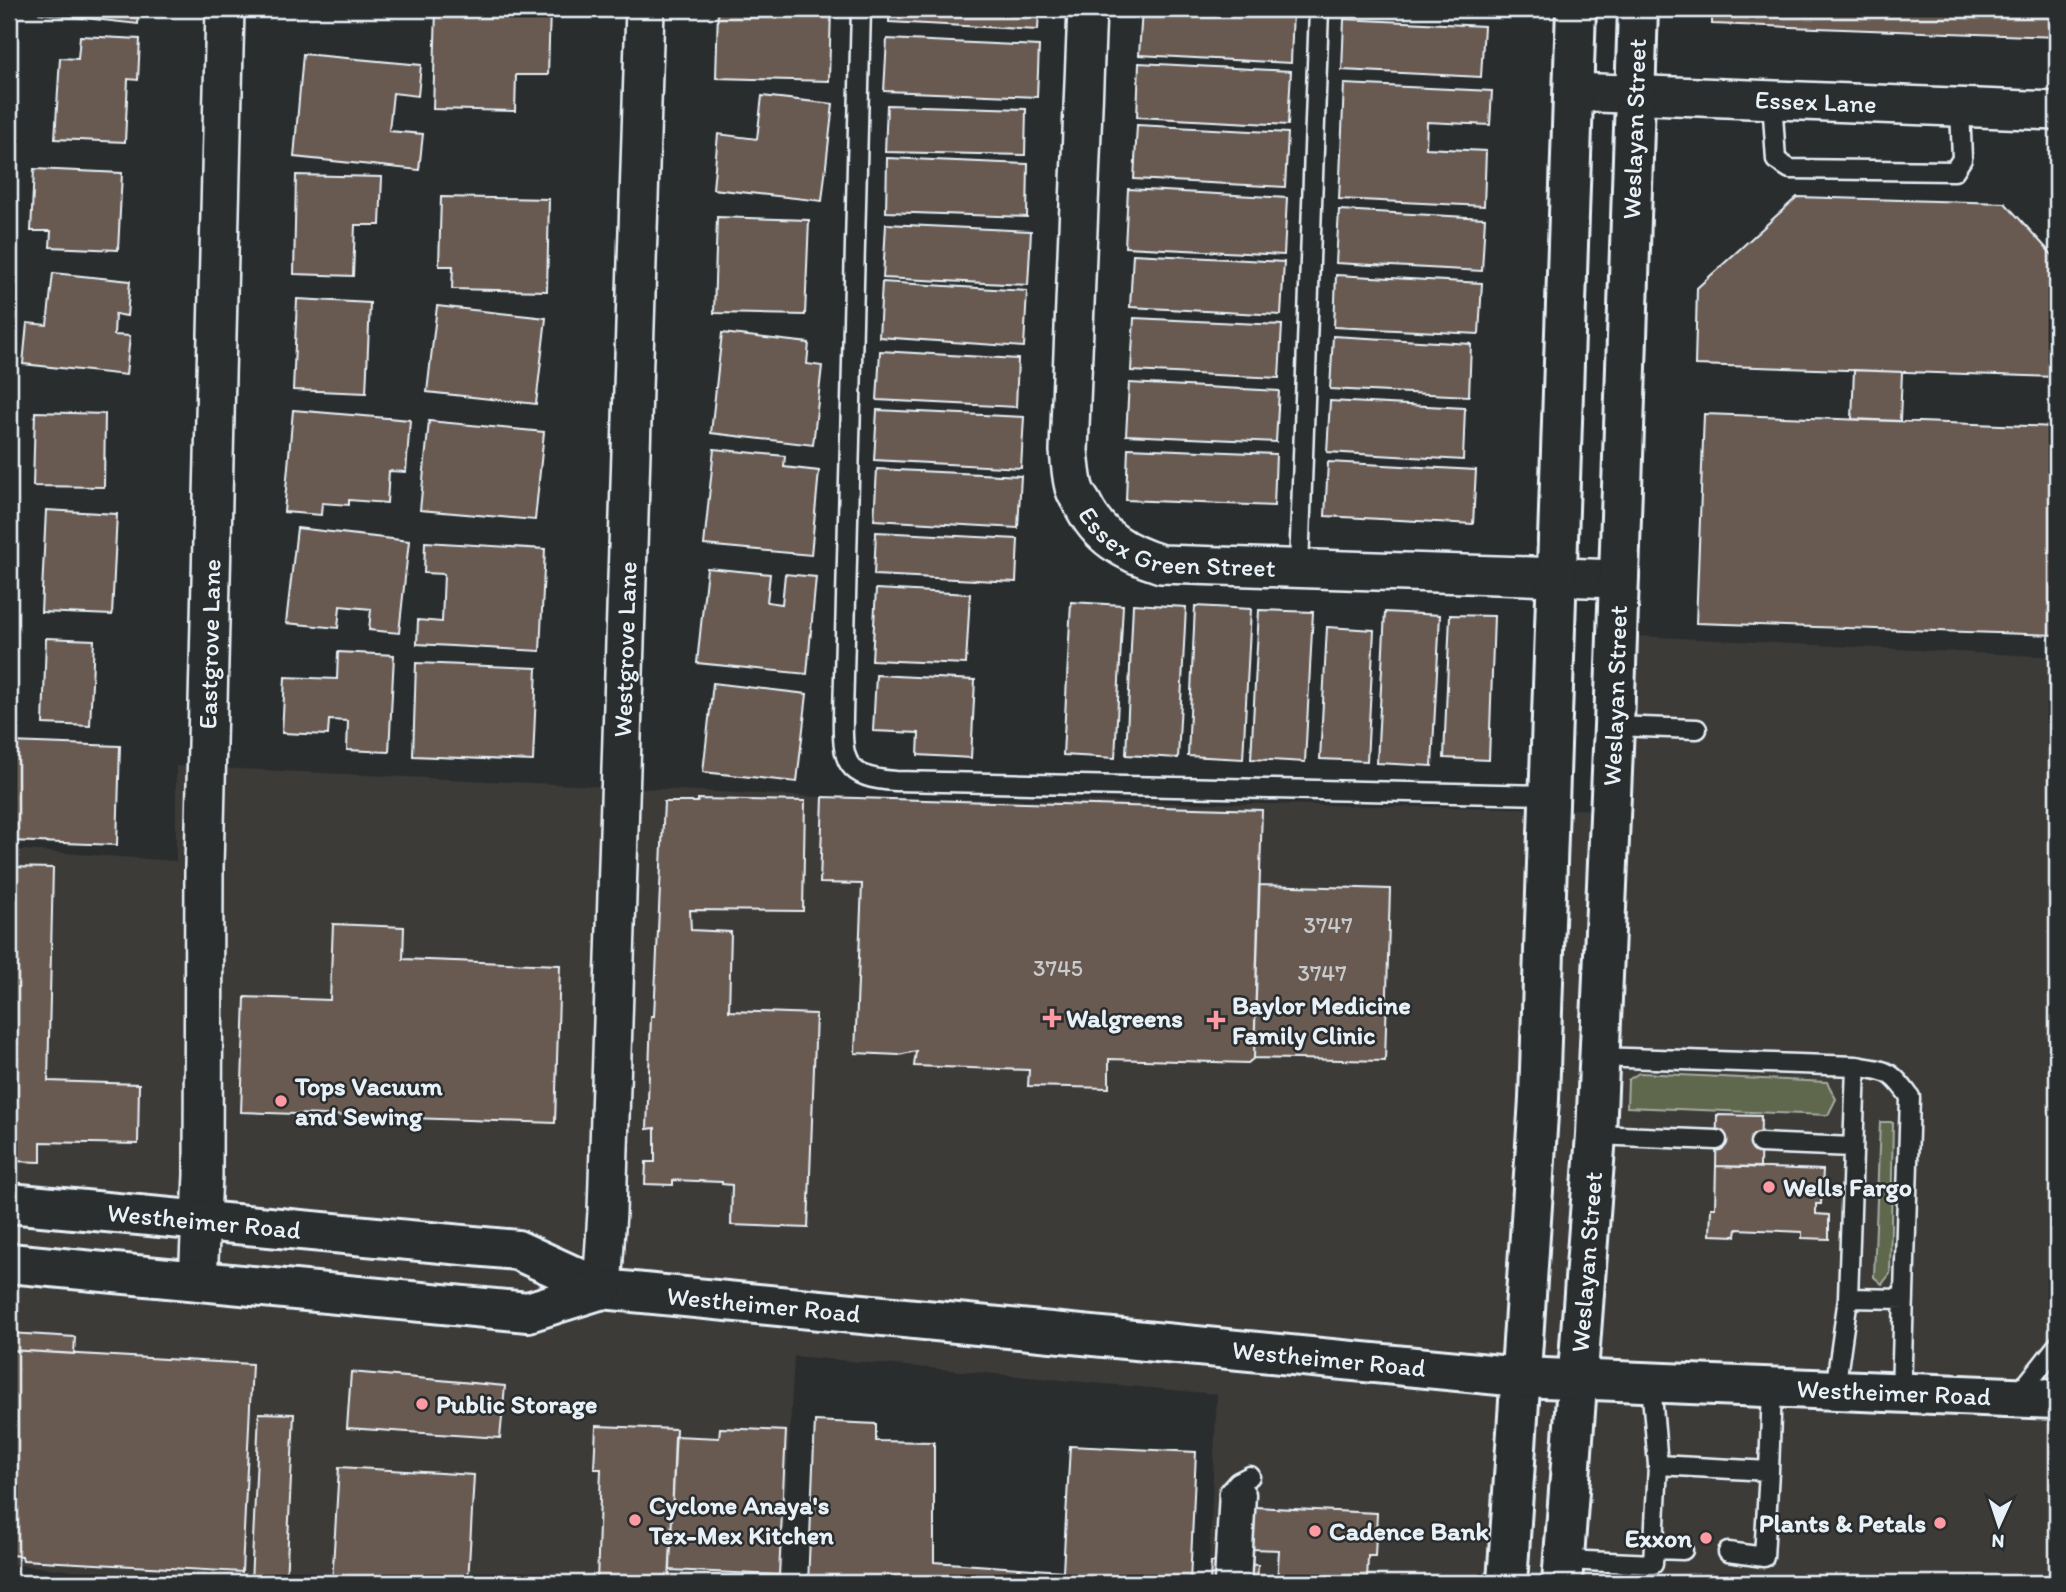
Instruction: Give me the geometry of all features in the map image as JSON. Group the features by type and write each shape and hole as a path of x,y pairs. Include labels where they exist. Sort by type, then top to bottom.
{"main road":[{"path":"1507,1583 1538,1124 1576,9"},
{"name":"Weslayan Street","path":"1563,1571 1596,1135 1614,726 1638,9"},
{"name":"Westheimer Road","path":"9,1203 517,1250 602,1289 1520,1377 2057,1399"},
{"name":"Westheimer Road","path":"9,1263 528,1312 602,1289"}],"street":[{"name":"Eastgrove Lane","path":"198,1281 203,1175 204,866 225,9"},
{"name":"Westgrove Lane","path":"602,1289 645,9"},
{"name":"Essex Green Street","path":"1087,9 1069,451 1073,486 1086,513 1100,532 1117,546 1138,557 1161,564 1619,579"},
{"name":"Essex Lane","path":"1573,92 2057,111"}],"lane":[{"path":"861,9 843,744 847,761 857,772 872,779 895,781 1550,795"},
{"path":"1299,568 1319,9"},
{"path":"1772,100 1776,160 1790,169 1954,171 1962,159 1961,107"},
{"path":"1614,726 1697,729"},
{"path":"1598,1056 1856,1066 1879,1069 1896,1076 1910,1097 1901,1393"},
{"path":"1835,1390 1847,1298 1856,1066"},
{"path":"1596,1135 1717,1140"},
{"path":"1760,1143 1853,1147"},
{"path":"1847,1298 1905,1299"},
{"path":"2015,1398 2057,1346"},
{"path":"1563,1571 1653,1564 1658,1465 1651,1383"},
{"path":"1728,1552 1764,1557 1772,1388"},
{"path":"1658,1465 1769,1471"},
{"path":"1224,1583 1228,1492 1244,1479 1246,1494 1241,1583"},
{"path":"1654,1549 1683,1550"}],"shaded area":[{"path":"1636,636 2057,657 2057,1583 1208,1583 1217,1394 794,1356 781,1583 187,1583 9,1564 9,849 176,861 176,766 823,797 1629,810"}],"green space":[{"path":"1639,1073 1827,1082 1836,1099 1828,1115 1627,1107 1628,1080"},
{"path":"1880,1122 1893,1122 1890,1274 1882,1284 1874,1277"}],"building":[{"path":"39,9 139,9 138,24 39,13"},
{"path":"436,9 550,9 548,75 516,75 515,111 433,109"},
{"path":"718,9 831,9 829,81 716,78"},
{"path":"889,9 1039,9 1038,30 889,22"},
{"path":"1142,9 1293,9 1291,63 1139,55"},
{"path":"1712,9 2057,9 2057,37 1712,24"},
{"path":"1344,19 1484,26 1481,77 1342,70"},
{"path":"9,20 11,20 9,98"},
{"path":"80,36 140,39 138,80 128,79 125,142 55,139 60,58 78,59"},
{"path":"887,39 1039,46 1037,97 884,91"},
{"path":"303,54 421,65 418,96 393,93 389,131 423,134 419,170 294,157"},
{"path":"1139,63 1291,71 1288,125 1137,117"},
{"path":"1344,84 1492,91 1490,125 1427,122 1426,148 1486,151 1484,206 1339,199"},
{"path":"762,96 833,104 822,201 713,189 718,134 757,139"},
{"path":"887,105 1026,109 1025,155 885,152"},
{"path":"1137,125 1288,133 1285,187 1134,179"},
{"path":"887,158 1028,164 1027,217 886,212"},
{"path":"34,169 122,173 118,250 50,247 51,231 31,231"},
{"path":"296,175 382,177 380,225 355,225 353,276 294,274"},
{"path":"1128,189 1287,198 1284,255 1125,247"},
{"path":"441,197 549,199 547,291 452,289 453,266 439,266"},
{"path":"1797,197 2005,203 2057,260 2057,377 1695,365 1697,288"},
{"path":"1339,210 1485,218 1482,271 1336,263"},
{"path":"717,217 809,220 805,315 714,313"},
{"path":"886,224 1031,231 1028,285 883,278"},
{"path":"1133,254 1284,262 1281,315 1130,307"},
{"path":"53,273 130,281 127,316 115,314 114,335 130,336 126,375 23,364 27,323 47,325"},
{"path":"1336,275 1482,283 1479,334 1334,327"},
{"path":"882,282 1027,291 1024,347 879,337"},
{"path":"297,299 370,303 366,393 293,390"},
{"path":"437,306 546,318 536,404 427,392"},
{"path":"1134,318 1282,325 1279,378 1131,371"},
{"path":"722,333 809,343 807,364 822,366 813,445 711,433"},
{"path":"1333,336 1471,344 1469,396 1330,389"},
{"path":"880,351 1018,359 1016,407 877,400"},
{"path":"1854,370 1902,372 1900,421 1852,419"},
{"path":"1129,383 1279,391 1276,442 1126,435"},
{"path":"1330,401 1465,408 1463,460 1327,452"},
{"path":"293,410 410,420 406,472 389,471 387,503 349,500 349,505 322,503 321,515 284,512"},
{"path":"877,410 1024,417 1021,468 874,460"},
{"path":"35,412 105,414 104,487 33,486"},
{"path":"1704,414 2057,427 2057,635 1696,623"},
{"path":"429,421 544,432 535,520 420,510"},
{"path":"1128,448 1276,454 1274,506 1126,500"},
{"path":"714,449 785,456 784,467 819,471 811,555 704,545"},
{"path":"1328,462 1476,470 1473,524 1325,516"},
{"path":"877,469 1021,476 1018,528 874,520"},
{"path":"46,510 117,514 112,615 41,612"},
{"path":"297,528 409,541 399,633 369,630 371,609 340,606 338,628 286,623"},
{"path":"876,532 1018,539 1016,582 874,575"},
{"path":"425,542 545,549 540,651 417,644 418,620 442,622 444,574 424,573"},
{"path":"707,568 770,574 767,602 782,604 785,574 816,577 807,674 697,663"},
{"path":"876,589 970,594 966,664 872,660"},
{"path":"1071,602 1123,605 1115,758 1063,755"},
{"path":"1133,604 1186,607 1178,758 1126,755"},
{"path":"1195,606 1251,609 1243,759 1188,756"},
{"path":"1259,610 1313,612 1305,762 1251,759"},
{"path":"1385,612 1440,615 1432,766 1377,763"},
{"path":"1450,615 1494,616 1489,760 1444,758"},
{"path":"1327,627 1374,630 1367,761 1320,759"},
{"path":"46,638 94,640 90,726 43,724"},
{"path":"338,652 394,655 389,752 347,750 348,721 329,720 328,735 282,733 285,677 337,679"},
{"path":"416,663 537,668 533,761 413,756"},
{"path":"876,675 975,680 971,758 918,755 919,733 873,731"},
{"path":"713,683 807,694 797,782 703,772"},
{"path":"10,742 120,746 117,845 9,841"},
{"path":"823,797 1262,810 1254,1058 1248,1063 1109,1059 1109,1088 1028,1086 1029,1070 914,1066 916,1051 899,1055 855,1053 862,884 820,883"},
{"path":"698,799 805,801 803,911 690,910 691,930 731,932 729,1011 816,1014 808,1228 731,1225 732,1185 722,1182 673,1180 673,1185 645,1184 646,1162 655,1162 655,1128 647,1129 664,802 698,802"},
{"path":"9,867 53,868 48,1081 139,1084 138,1144 41,1142 41,1162 9,1161"},
{"path":"1259,885 1390,889 1385,1061 1254,1058"},
{"path":"333,924 404,927 403,959 560,965 555,1123 241,1112 245,997 330,1000"},
{"path":"1717,1115 1761,1116 1760,1167 1716,1166"},
{"name":"Wells Fargo","path":"1716,1166 1823,1170 1821,1204 1816,1204 1816,1214 1829,1215 1829,1239 1802,1238 1802,1232 1737,1229 1736,1236 1710,1235 1711,1208 1715,1208"},
{"path":"9,1333 75,1337 74,1354 9,1350"},
{"path":"9,1350 252,1364 242,1572 23,1560 22,1556 9,1555"},
{"path":"351,1372 505,1386 500,1438 347,1428"},
{"path":"259,1413 294,1414 286,1583 251,1583"},
{"path":"815,1421 876,1424 876,1441 934,1442 934,1562 1063,1571 1070,1446 1196,1452 1190,1583 808,1583"},
{"name":"Cyclone Anaya's Tex-Mex Kitchen","path":"596,1426 676,1429 669,1583 597,1583 601,1469 594,1469"},
{"path":"720,1428 786,1431 779,1575 670,1570 675,1436 719,1438"},
{"path":"339,1467 474,1475 468,1583 332,1583"},
{"name":"Cadence Bank","path":"1254,1507 1377,1513 1375,1556 1368,1556 1367,1583 1277,1583 1279,1550 1252,1549"},
{"path":"1211,1562 1258,1565 1257,1583 1210,1583"},
{"path":"1674,1577 1739,1579 1813,1583 1674,1583"}],"place":[{"name":"Walgreens","path":"1052,1018"},
{"name":"Baylor Medicine Family Clinic","path":"1216,1020"},
{"name":"Tops Vacuum and Sewing","path":"281,1101"},
{"name":"Wells Fargo","path":"1769,1187"},
{"name":"Public Storage","path":"422,1404"},
{"name":"Cyclone Anaya's Tex-Mex Kitchen","path":"635,1520"},
{"name":"Plants & Petals","path":"1940,1523"},
{"name":"Cadence Bank","path":"1315,1531"},
{"name":"Exxon","path":"1706,1538"}]}
